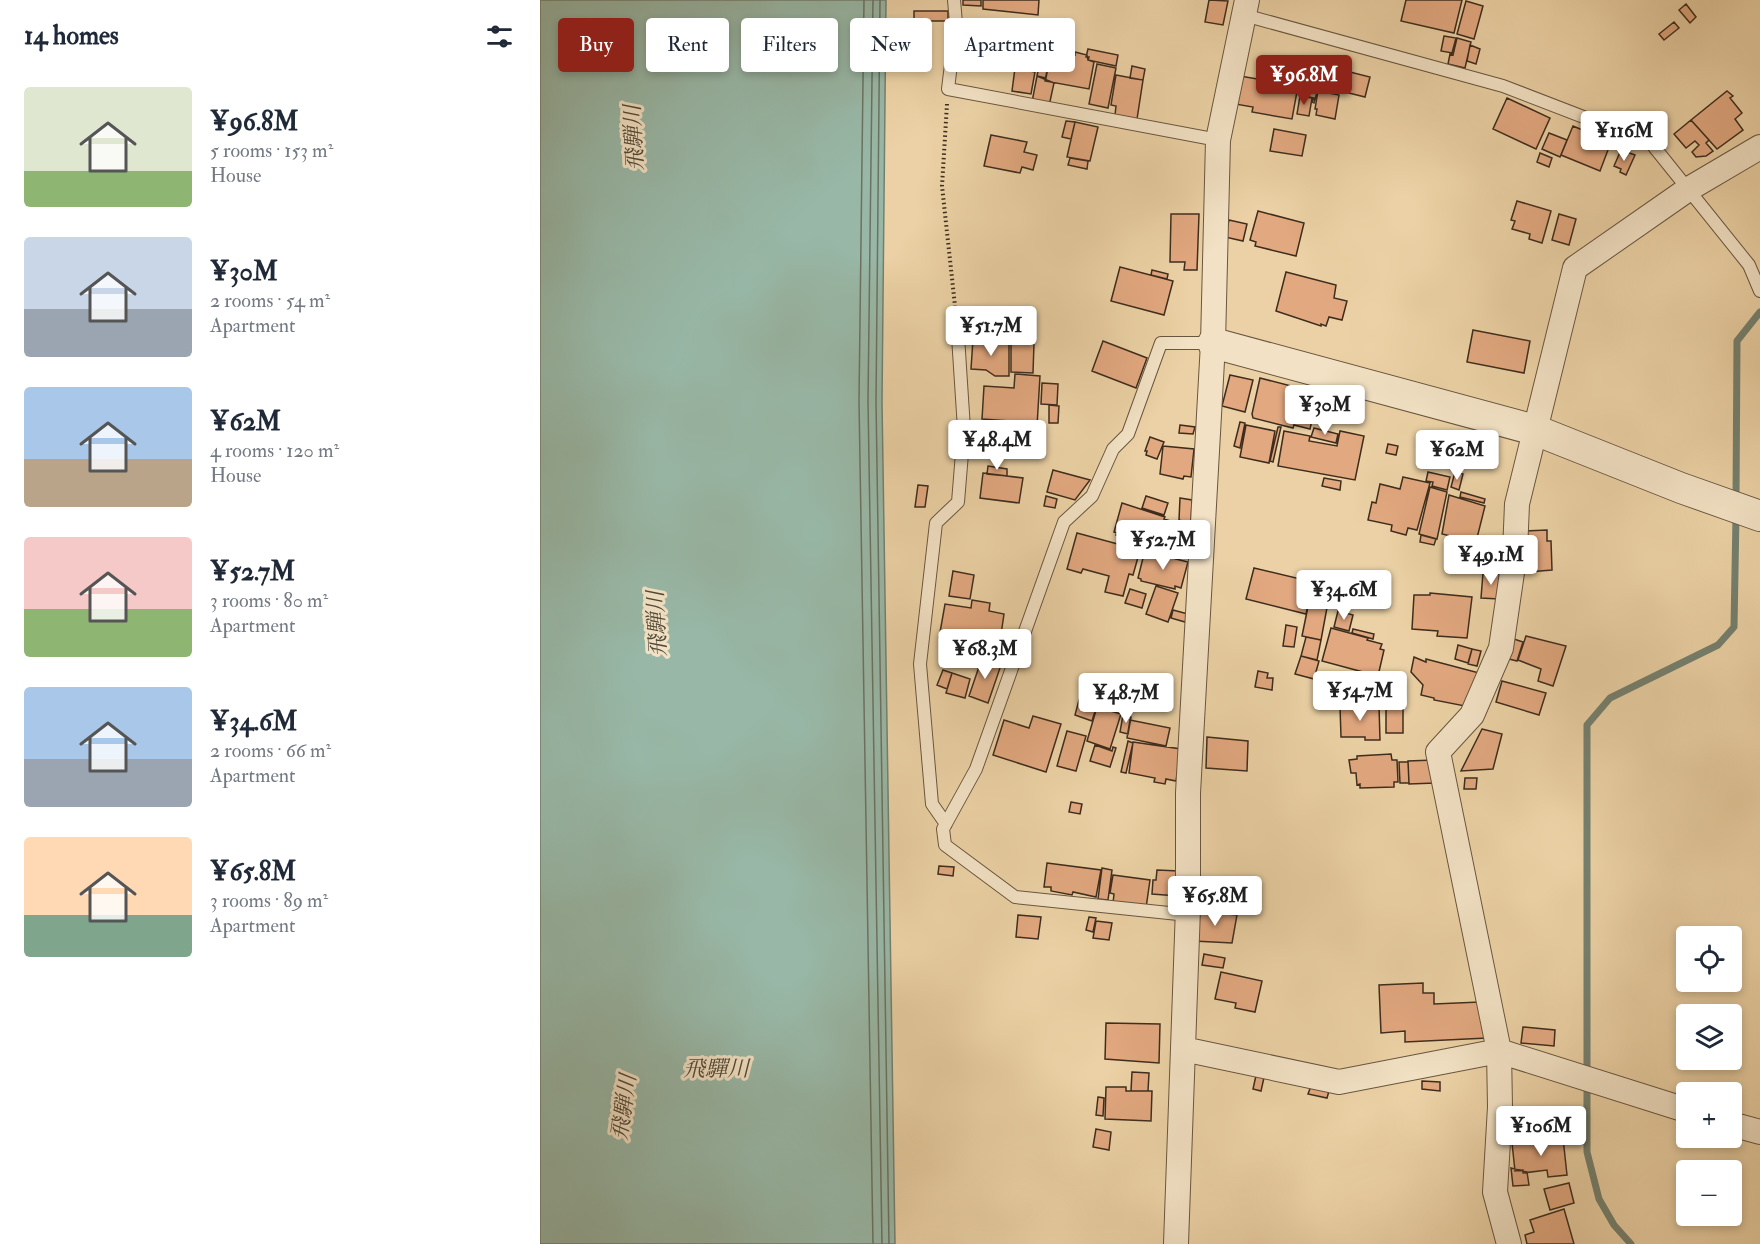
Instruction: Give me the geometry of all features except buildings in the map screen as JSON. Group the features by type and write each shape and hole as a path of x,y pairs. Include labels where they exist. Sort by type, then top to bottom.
{"street":[{"path":"1176,1244 1188,915 1188,793 1213,343 1218,140 1246,7"},
{"path":"1509,1244 1495,1192 1500,1107 1499,1051 1438,752 1472,715 1501,648 1515,552 1517,504 1575,268 1687,189 1760,147"},
{"path":"1213,343 1535,430 1681,488 1760,516"},
{"path":"1183,1049 1339,1082 1499,1051 1676,1107"},
{"path":"1742,1127 1760,1132"}],"lane":[{"path":"954,0 956,23 948,88 1218,140"},
{"path":"1246,7 1503,86 1651,143 1749,265 1760,291"},
{"path":"946,824 932,804 920,664 936,523 958,502 964,429 957,321"},
{"path":"1188,915 1015,897 945,845 943,829 976,770 1064,522 1092,496 1113,450 1128,435 1161,343 1213,343"}],"path":[{"path":"948,88 942,186 957,321"}],"water":[{"name":"飛驒川","path":"540,0 886,0 886,18 850,18 850,72 885,72 882,401 895,1244 540,1244"}],"waterway":[{"path":"1736,499 1737,341 1760,312"},
{"path":"1631,1244 1614,1225 1599,1199 1587,1152 1587,725 1610,698 1718,645 1734,627 1736,516"}],"water label":[{"name":"飛騨川","path":"633,138"},
{"name":"飛騨川","path":"656,624"},
{"name":"飛騨川","path":"623,1107"}]}
